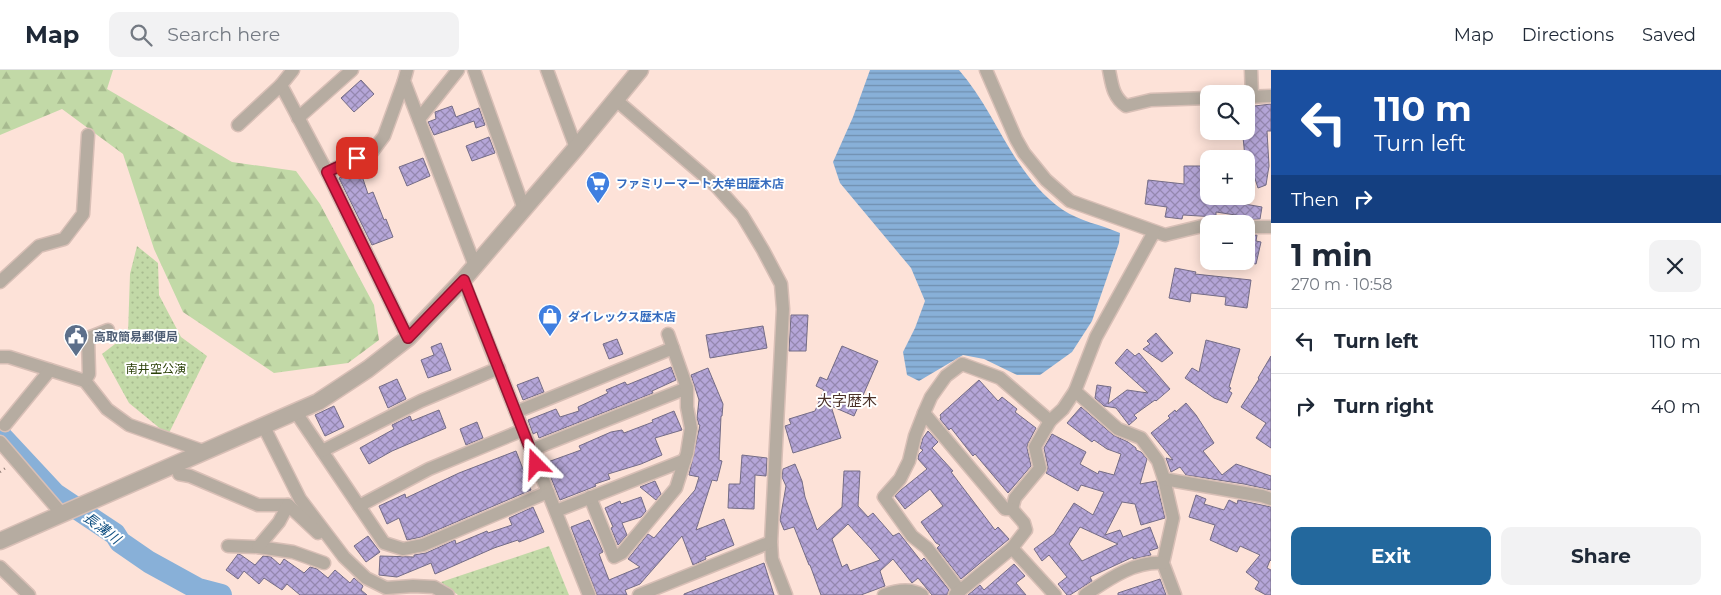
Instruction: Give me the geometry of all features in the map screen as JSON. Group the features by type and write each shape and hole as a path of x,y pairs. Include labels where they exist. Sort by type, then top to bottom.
{"street":[{"path":"238,125 281,85 293,70"},
{"path":"298,118 352,70"},
{"path":"419,119 458,70"},
{"path":"474,70 524,209"},
{"path":"547,70 576,148"},
{"path":"0,541 318,402 368,369 408,338 464,280 640,70"},
{"path":"986,70 1024,153 1046,180 1070,201 1165,235 1200,226"},
{"path":"1108,70 1113,90 1119,101 1126,106 1151,100 1200,98"},
{"path":"1250,85 1251,70"},
{"path":"327,172 372,152 384,136 405,75"},
{"path":"405,75 419,119 475,266"},
{"path":"281,85 327,172 408,338"},
{"path":"1255,97 1271,96"},
{"path":"616,100 716,186 742,215 763,250 780,284 783,309 771,542 772,559 786,595"},
{"path":"0,282 39,246 64,239 83,214 88,135"},
{"path":"1255,227 1271,227"},
{"path":"1012,508 1015,498 1040,468 1035,447 1050,421 1063,409 1075,391 1096,337 1154,232"},
{"path":"464,280 589,595"},
{"path":"85,381 89,374 88,338 108,330"},
{"path":"590,497 614,557 622,553 676,488 685,460 691,428 687,407 687,388 668,334"},
{"path":"516,412 673,348"},
{"path":"0,357 9,357 85,381 107,408 129,425 203,451"},
{"path":"1012,508 1024,523 1026,530 1012,548 958,593 927,548 912,536 884,497 900,478 909,461 915,436 931,397 946,376 962,364 1000,378 1050,421"},
{"path":"322,451 421,401 499,368"},
{"path":"5,425 50,370"},
{"path":"531,450 687,388"},
{"path":"1075,391 1118,429 1141,438 1158,461 1173,518 1163,563 1175,595"},
{"path":"295,411 384,543 403,549 424,545 548,492"},
{"path":"924,413 1005,509 1012,508"},
{"path":"263,425 300,499 344,557"},
{"path":"359,506 429,469 523,430"},
{"path":"0,442 62,514"},
{"path":"556,511 685,460"},
{"path":"179,474 190,476 258,505 288,505 366,578 386,588 434,587 448,595"},
{"path":"1164,479 1271,499"},
{"path":"258,547 279,522 288,505"},
{"path":"639,595 771,542"},
{"path":"228,546 258,547 293,552 324,563"},
{"path":"1012,548 1055,595"},
{"path":"1085,595 1111,578 1139,566 1150,562 1163,563"},
{"path":"0,567 29,595"},
{"path":"884,595 895,591 915,590 922,595"}],"green space":[{"path":"0,70 113,70 107,89 232,162 296,171 320,204 374,305 379,340 348,363 274,373 183,312 154,249 123,154 62,109 0,135"},
{"name":"南井空公演","path":"137,246 158,263 159,295 181,337 207,356 168,435 129,403 102,354 128,334 130,274"},
{"path":"549,546 569,595 458,595 441,582"}],"water":[{"path":"870,70 959,70 984,105 1018,162 1046,196 1069,214 1120,233 1119,243 1092,321 1072,352 1040,375 1017,375 984,359 963,355 919,381 907,375 903,352 915,328 925,301 911,268 840,183 833,162 853,117"}],"building":[{"path":"361,80 374,94 354,112 341,98"},
{"path":"1271,104 1271,131 1267,131 1269,166 1266,185 1258,188 1255,179 1255,150 1244,150 1243,140 1255,140 1255,106"},
{"path":"452,106 456,117 479,108 485,125 476,128 474,121 434,135 428,122 436,119 435,112"},
{"path":"489,137 495,153 472,161 466,146"},
{"path":"423,158 430,176 407,186 399,167"},
{"path":"1184,166 1200,166 1200,205 1250,205 1262,207 1260,219 1255,219 1255,215 1216,212 1216,215 1183,215 1182,219 1165,217 1167,207 1145,204 1148,180 1184,184"},
{"path":"359,167 368,194 373,192 393,237 372,245 339,178 350,174 349,171"},
{"path":"1255,235 1257,235 1256,241 1261,242 1256,264"},
{"path":"1175,268 1196,272 1195,274 1251,280 1247,308 1225,305 1226,297 1191,293 1190,302 1169,298"},
{"path":"791,315 808,315 806,351 789,351"},
{"path":"763,326 767,348 710,358 706,335"},
{"path":"1156,333 1173,353 1162,362 1143,349 1150,344 1147,341"},
{"path":"617,339 623,354 609,359 603,344"},
{"path":"1206,340 1240,349 1229,387 1231,388 1229,391 1232,393 1227,403 1214,398 1185,378 1192,368 1199,372"},
{"path":"441,343 451,370 428,378 421,360 434,355 431,347"},
{"path":"842,346 878,361 854,416 831,406 841,438 793,453 785,426 791,424 789,419 815,411 824,390 816,386 820,377 827,380"},
{"path":"1127,349 1135,356 1139,353 1170,389 1156,401 1134,415 1137,418 1129,425 1116,408 1104,406 1095,398 1097,385 1111,387 1108,404 1127,390 1148,393 1115,363"},
{"path":"1271,356 1271,448 1256,438 1266,423 1241,407"},
{"path":"671,367 676,380 652,391 653,393 539,438 537,432 533,434 528,420 556,409 560,417 579,411 578,407 608,393 606,390 625,382 627,385"},
{"path":"708,368 723,404 719,460 722,461 717,481 712,480 696,530 724,519 734,545 705,557 706,559 693,565 682,536 640,584 625,590 627,595 597,595 571,527 589,520 603,552 599,554 609,580 640,567 628,559 648,534 654,538 695,490 699,477 689,475 700,425 697,418 699,400 691,375"},
{"path":"538,377 544,392 523,400 517,385"},
{"path":"397,379 406,399 388,408 379,387"},
{"path":"979,380 998,401 1002,397 1017,409 1015,412 1036,428 1027,448 1031,466 1008,493 975,454 973,456 951,428 949,430 940,419 940,415"},
{"path":"1186,403 1214,443 1203,451 1222,475 1236,464 1271,476 1271,490 1186,475 1180,467 1171,472 1166,458 1173,460 1151,433 1170,418 1168,416 1175,410 1176,412"},
{"path":"334,406 344,427 325,436 315,415"},
{"path":"1081,407 1113,435 1128,442 1141,452 1147,459 1140,484 1156,481 1165,518 1141,525 1135,504 1122,502 1105,535 1120,530 1123,537 1150,527 1158,548 1149,551 1151,555 1133,559 1133,557 1090,577 1092,581 1070,595 1067,595 1058,584 1067,577 1049,555 1042,561 1034,549 1054,534 1074,503 1093,515 1104,492 1081,485 1078,491 1046,473 1048,467 1044,448 1052,434 1086,452 1080,464 1098,474 1099,471 1114,475 1121,454 1107,449 1094,440 1092,442 1067,423","holes":["1080,527 1118,544 1082,561 1069,544"]},
{"path":"439,410 446,428 392,451 369,464 360,448 394,429 392,425 410,416 412,421"},
{"path":"674,411 682,430 655,438 662,455 641,464 608,474 610,479 560,500 545,463 581,450 579,446 611,432 622,430 624,433 653,422 652,420"},
{"path":"477,422 483,438 466,445 460,429"},
{"path":"928,431 938,442 932,448 953,471 951,472 995,530 998,527 1009,539 961,579 937,548 940,545 936,543 921,522 943,506 930,489 905,509 895,496 927,469 918,459 919,454 923,450 920,448 923,438"},
{"path":"516,451 531,490 421,537 407,540 399,518 387,524 379,506 405,494 406,498 459,473"},
{"path":"742,455 767,458 766,476 755,475 754,509 728,508 729,484 740,484"},
{"path":"795,464 817,530 842,507 844,471 860,471 858,506 868,517 873,513 893,536 899,533 921,561 924,558 949,590 947,595 932,595 918,578 912,583 893,559 880,571 885,586 861,595 821,595 794,527 784,530 780,520 786,486 782,477 783,469","holes":["848,524 880,560 850,571 847,564 842,567 832,539"]},
{"path":"655,481 661,494 656,500 640,487"},
{"path":"1196,495 1206,499 1204,504 1224,510 1229,500 1237,504 1238,500 1271,507 1271,561 1267,568 1271,570 1271,595 1266,595 1255,589 1259,582 1246,572 1260,555 1240,546 1237,552 1210,540 1215,525 1189,517"},
{"path":"641,497 646,511 641,517 622,523 627,535 618,545 605,508 620,501 621,504"},
{"path":"533,507 544,532 519,542 518,540 494,548 435,574 431,563 397,577 379,575 380,556 414,557 414,555 426,553 455,540 456,544 487,531 488,533 512,525 509,518"},
{"path":"368,536 380,552 366,562 354,546"},
{"path":"238,554 255,565 263,556 271,557 280,565 284,559 304,573 310,567 317,569 328,578 335,570 350,583 354,578 363,586 361,590 367,595 300,595 287,584 282,590 264,578 259,584 244,571 238,579 226,570"},
{"path":"764,563 774,595 684,595 684,594"},
{"path":"1014,564 1025,576 1016,583 1026,595 968,595 980,585 984,590"},
{"path":"1160,579 1166,595 1118,595 1118,593"}],"waterway":[{"name":"長溝川","path":"0,435 55,494 115,534 120,542 149,562 198,589 221,595"}],"place":[{"name":"ファミリーマート大牟田歴木店","path":"598,204"},
{"name":"ダイレックス歴木店","path":"550,337"},
{"name":"高取簡易郵便局","path":"76,357"}],"district":[{"name":"大字歴木","path":"847,400"}],"route":[{"path":"357,158 327,172 408,338 464,280 536,464"}]}
